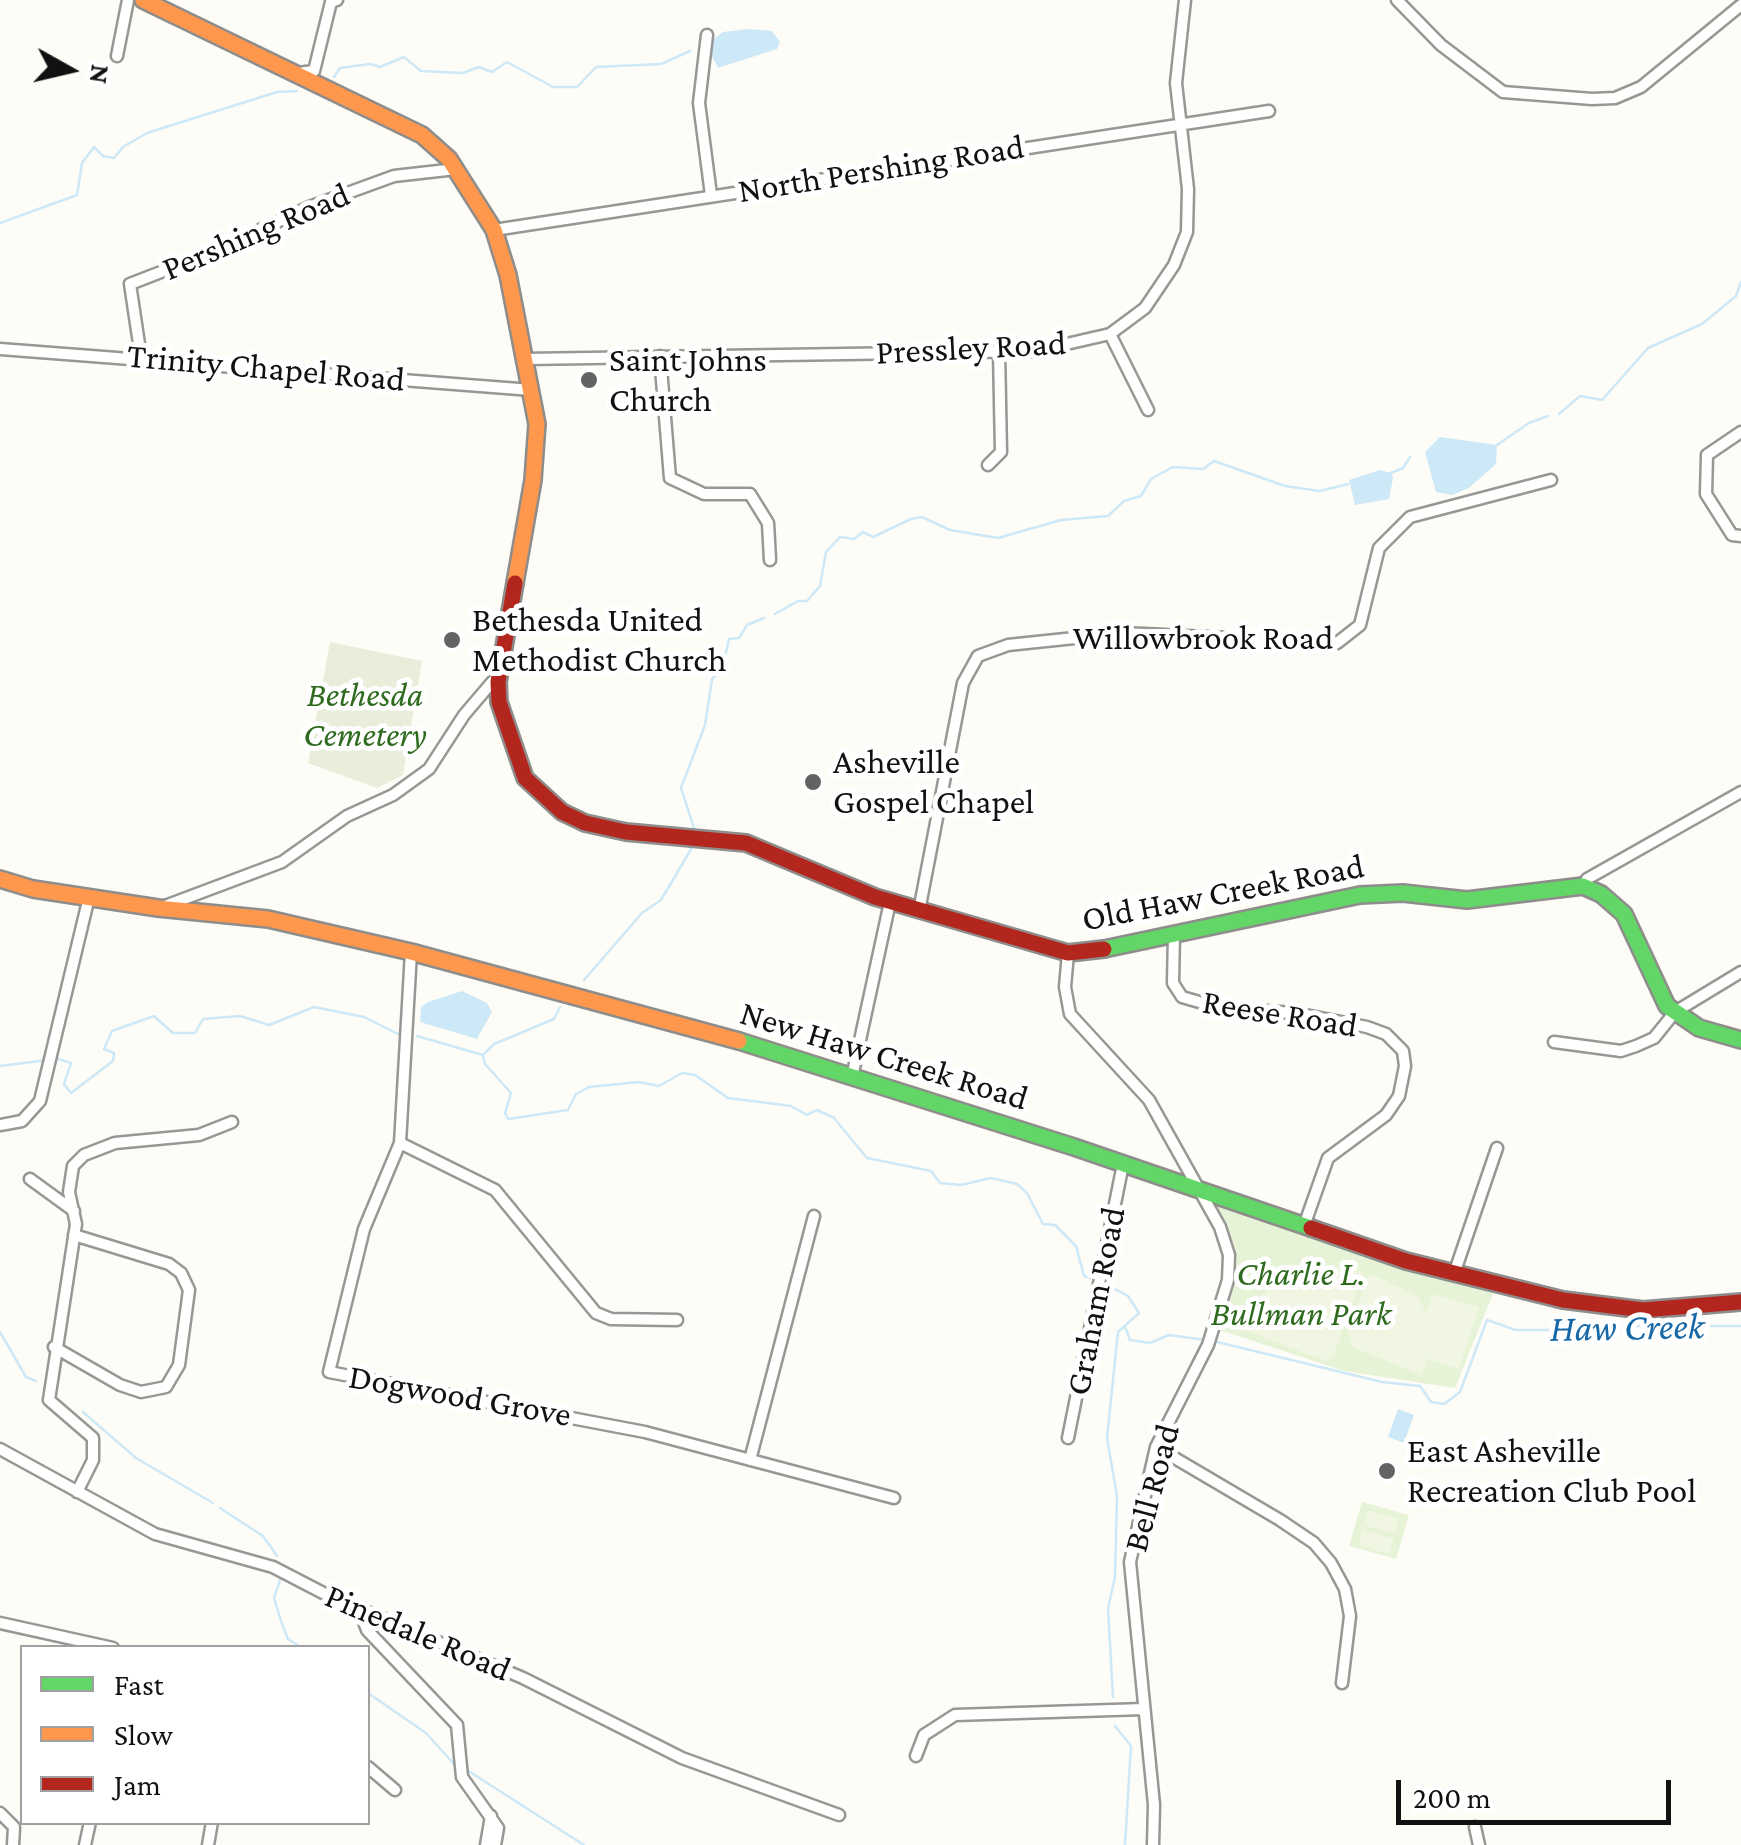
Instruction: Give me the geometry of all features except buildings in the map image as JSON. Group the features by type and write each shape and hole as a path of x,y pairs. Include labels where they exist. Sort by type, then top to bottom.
{"street":[{"path":"117,56 128,0"},
{"name":"Old Haw Creek Road","path":"143,0 412,129 439,149 456,169 494,230 532,390 536,457 498,682 508,737 525,778 570,816 642,835 746,842 890,902 1068,953 1360,895 1403,893 1467,900 1546,887 1583,886"},
{"path":"296,74 314,72 331,2 337,0"},
{"name":"Pressley Road","path":"526,358 999,352 1064,348 1110,334 1145,308 1183,246 1188,190 1176,83 1185,0"},
{"path":"1397,0 1440,45 1503,92 1592,99 1615,98 1640,87 1741,5"},
{"path":"707,34 698,102 711,195"},
{"name":"North Pershing Road","path":"494,230 1269,111"},
{"name":"Pershing Road","path":"141,357 130,284 215,252 309,206 394,176 456,169"},
{"path":"1110,334 1148,410"},
{"name":"Trinity Chapel Road","path":"0,350 141,357 532,390"},
{"path":"988,465 1001,452 999,352"},
{"path":"660,356 670,478 704,494 739,491 757,500 772,535 770,560"},
{"path":"1741,432 1706,456 1706,494 1732,535 1741,536"},
{"name":"Willowbrook Road","path":"919,911 964,683 970,664 982,653 1008,646 1120,633 1337,643 1360,625 1379,548 1410,516 1551,480"},
{"path":"158,908 282,862 347,816 394,795 429,769 464,715 493,680 498,682"},
{"path":"1741,792 1587,879 1583,886 1602,894 1624,914 1657,990 1675,1012 1699,1028 1741,1040"},
{"name":"New Haw Creek Road","path":"0,879 158,908 268,918 412,952 743,1042 1454,1274 1606,1308 1741,1302"},
{"path":"0,1125 16,1123 32,1113 40,1101 89,897"},
{"path":"852,1077 890,902"},
{"name":"Reese Road","path":"1174,934 1173,983 1182,997 1220,1008 1294,1012 1367,1026 1386,1034 1402,1051 1405,1066 1399,1096 1381,1120 1328,1158 1304,1226"},
{"name":"Dogwood Grove","path":"412,952 400,1143 364,1228 329,1372 601,1422 894,1498"},
{"name":"Bell Road","path":"1068,953 1065,987 1070,1014 1147,1097 1230,1255 1228,1280 1209,1341 1156,1448 1130,1562 1153,1845"},
{"path":"1554,1042 1621,1051 1654,1038 1675,1012 1741,972"},
{"path":"77,1492 93,1460 93,1438 49,1400 74,1235 69,1192 73,1166 84,1155 115,1143 198,1136 232,1122"},
{"path":"400,1143 495,1190 596,1313 611,1319 677,1320"},
{"path":"1454,1274 1497,1148"},
{"name":"Graham Road","path":"1068,1438 1123,1164"},
{"path":"30,1179 74,1212"},
{"path":"750,1460 814,1216"},
{"path":"54,1347 120,1385 142,1392 166,1387 179,1365 190,1290 181,1273 169,1264 74,1235"},
{"path":"1156,1448 1280,1520 1314,1543 1332,1563 1345,1589 1350,1616 1342,1683"},
{"name":"Pinedale Road","path":"0,1449 171,1541 263,1562 359,1609 499,1667 699,1765 840,1815"},
{"path":"359,1609 367,1630 457,1725 462,1777 500,1834 496,1845"},
{"path":"0,1623 99,1645"},
{"path":"916,1756 924,1735 955,1715 1144,1708"},
{"path":"370,1769 395,1790"},
{"path":"0,1813 14,1826 13,1845"},
{"path":"486,1845 490,1815"},
{"path":"1475,1828 1479,1845"}],"green space":[{"name":"Bethesda Cemetery","path":"330,642 422,661 403,775 377,788 308,763"},
{"name":"Charlie L. Bullman Park","path":"1216,1206 1495,1289 1455,1388 1344,1371 1220,1330 1237,1260 1234,1244"},
{"path":"1325,1266 1364,1273 1333,1357 1326,1361 1242,1329 1260,1297 1277,1281"},
{"path":"1373,1275 1418,1296 1426,1313 1432,1294 1479,1307 1459,1369 1428,1359 1422,1376 1351,1346 1349,1332 1368,1277"},
{"path":"1362,1502 1409,1515 1396,1559 1349,1546"},
{"path":"1368,1510 1399,1519 1395,1534 1364,1525"},
{"path":"1362,1530 1394,1539 1389,1554 1358,1545"}],"water":[{"path":"772,31 780,42 777,49 718,68 709,51 711,41 723,32"},
{"path":"1440,437 1497,445 1496,464 1469,488 1452,495 1436,492 1425,452"},
{"path":"1380,470 1391,473 1393,478 1389,499 1355,505 1349,480"},
{"path":"462,991 487,1003 492,1012 477,1039 420,1022 421,1007"},
{"path":"1398,1409 1414,1415 1404,1443 1388,1437"}],"waterway":[{"path":"334,77 340,68 370,64 380,67 404,57 421,71 463,73 479,67 492,72 507,62 553,87 577,87 596,67 661,64 690,51"},
{"path":"0,223 77,195 82,163 94,147 103,156 114,158 123,147 147,133 277,92 297,91"},
{"path":"1559,414 1580,396 1602,400 1648,348 1702,324 1736,296 1741,282"},
{"path":"1497,445 1529,423 1548,416"},
{"path":"1391,473 1403,468 1410,457"},
{"path":"775,614 798,601 807,601 820,586 826,552 840,537 854,539 863,532 873,537 911,519 922,517 950,530 998,538 1061,520 1108,516 1124,501 1141,496 1151,479 1173,467 1203,469 1214,461 1285,486 1320,491 1348,484"},
{"path":"694,828 681,788 705,725 712,679 722,670 729,639 739,638 747,625 764,618"},
{"path":"584,980 642,913 661,900 693,846"},
{"name":"Haw Creek","path":"55,1058 71,1063 64,1084 71,1093 113,1061 114,1053 104,1049 112,1031 154,1016 173,1033 195,1033 203,1019 240,1016 269,1025 314,1007 364,1017 398,1034"},
{"path":"484,1054 494,1044 554,1019 560,1007"},
{"name":"Haw Creek","path":"417,1036 483,1055 485,1064 511,1093 505,1113 508,1119 568,1110 576,1094 589,1087 639,1082 659,1086 682,1073 695,1075 728,1098 791,1106 807,1115 817,1110 834,1118 867,1158 931,1171 940,1183 961,1185 991,1178 1017,1184 1027,1193 1043,1224 1055,1225 1076,1246 1084,1276 1098,1280"},
{"name":"Haw Creek","path":"0,1066 47,1060"},
{"path":"1105,1284 1128,1296 1139,1313 1118,1332 1107,1438 1117,1496 1115,1577 1108,1608 1113,1697"},
{"name":"Haw Creek","path":"1213,1341 1382,1382 1420,1386 1431,1402 1444,1404 1460,1392 1487,1320 1516,1330 1587,1330 1595,1337 1630,1326 1741,1326"},
{"name":"Haw Creek","path":"1125,1327 1130,1340 1150,1343 1169,1335 1205,1340"},
{"path":"0,1332 26,1377 36,1381"},
{"path":"83,1412 136,1458 213,1503"},
{"path":"220,1508 263,1536 277,1556"},
{"path":"281,1577 274,1598 288,1639 297,1645"},
{"path":"370,1694 426,1733 455,1765"},
{"path":"1115,1726 1131,1746 1125,1845"},
{"path":"467,1770 584,1845"}],"traffic: fast":[{"path":"1104,949 1360,895 1403,893 1467,900 1583,886 1601,894 1624,914 1667,1006 1699,1028 1741,1040"},
{"path":"739,1041 1074,1147 1311,1228"}],"traffic: slow":[{"path":"143,0 422,135 449,159 494,230 508,275 537,424 533,480 515,583"},
{"path":"0,879 33,889 158,908 268,919 411,952 739,1041"}],"traffic: jam":[{"path":"515,583 498,682 499,702 525,778 562,812 585,823 626,832 746,843 875,897 1068,953 1104,949"},
{"path":"1311,1228 1406,1261 1563,1300 1643,1310 1741,1302"}],"place":[{"name":"Saint Johns Church","path":"589,380"},
{"name":"Bethesda United Methodist Church","path":"452,640"},
{"name":"Asheville Gospel Chapel","path":"813,782"},
{"name":"East Asheville Recreation Club Pool","path":"1387,1471"}]}
